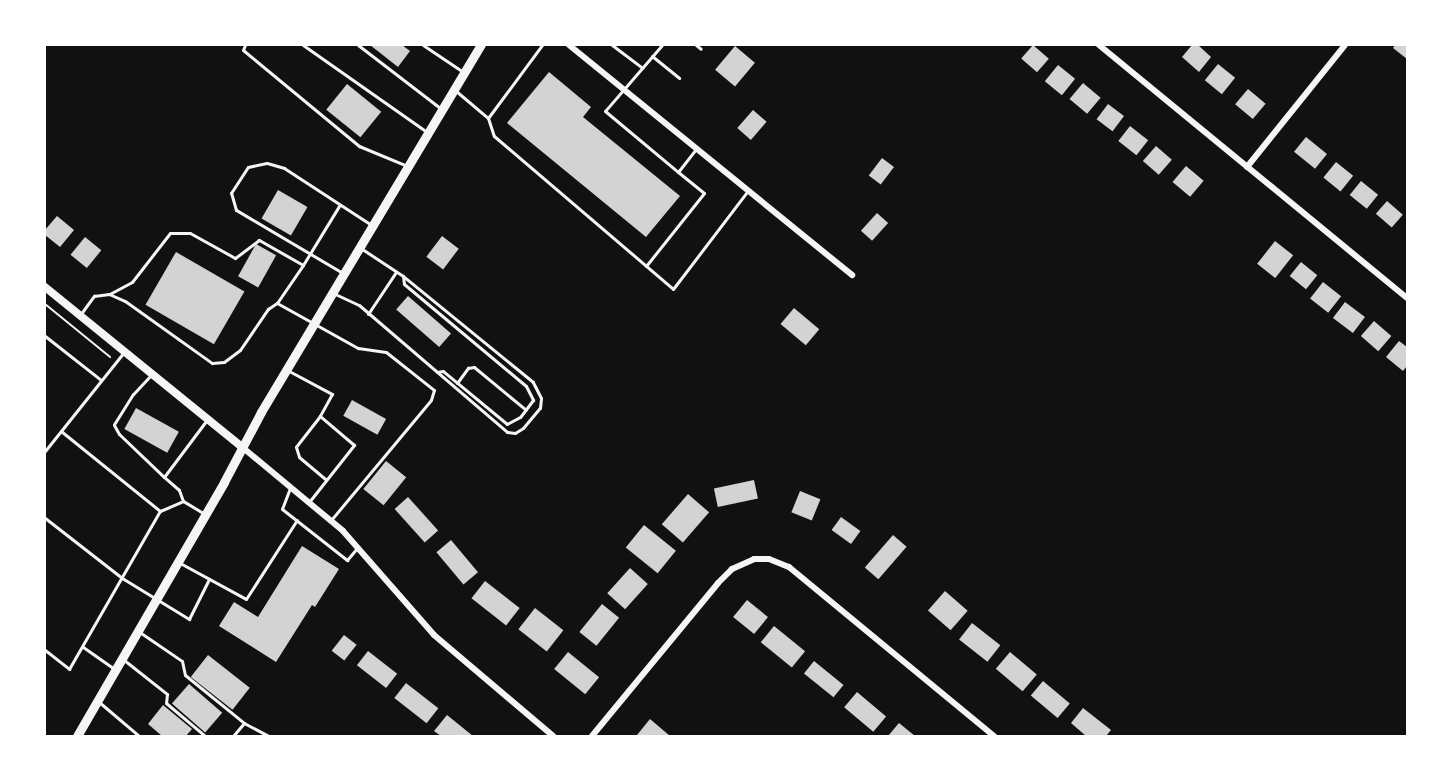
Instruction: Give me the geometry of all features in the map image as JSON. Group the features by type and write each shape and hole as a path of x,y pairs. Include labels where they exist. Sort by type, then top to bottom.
{"main road":[{"path":"77,736 331,292 481,45"}],"street":[{"path":"569,45 852,275"},
{"path":"1099,45 1407,298"},
{"path":"1247,167 1345,45"},
{"path":"45,287 331,520 358,547 434,635 553,736"},
{"path":"592,736 718,584 732,569 754,559 769,559 789,567 994,736"}],"lane":[{"path":"245,45 243,50 359,146 409,167"},
{"path":"303,45 429,133"},
{"path":"358,45 442,110"},
{"path":"423,45 464,73"},
{"path":"488,118 542,45"},
{"path":"612,45 642,68"},
{"path":"646,266 704,193 605,111 662,45"},
{"path":"696,45 701,49"},
{"path":"652,56 679,78"},
{"path":"454,90 488,118 494,136 673,289 748,190"},
{"path":"678,172 697,148"},
{"path":"343,273 236,210 231,193 248,167 267,163 284,168 339,206 372,225"},
{"path":"109,294 125,301 212,363 224,362 240,350 268,309 277,303 339,206"},
{"path":"80,315 94,296 109,294 132,282 170,233 190,233 235,258 259,240 303,265"},
{"path":"331,292 359,305 507,432 515,433 523,428 540,408 541,398 533,382 404,276 358,246"},
{"path":"368,314 396,272"},
{"path":"404,276 404,284 526,386 533,400 520,417 507,424 443,371 436,373"},
{"path":"277,303 358,348 386,351 434,390 431,400 331,520"},
{"path":"45,336 101,380"},
{"path":"45,451 124,351"},
{"path":"456,383 468,368 474,367 526,410"},
{"path":"286,369 332,394 320,416 296,447 299,457 326,480"},
{"path":"152,374 133,394 114,425 119,434 179,490 183,501 205,514"},
{"path":"309,502 354,446 320,416"},
{"path":"164,477 207,419"},
{"path":"61,431 160,511"},
{"path":"291,487 282,509 347,560 358,547"},
{"path":"45,650 69,669 160,511 183,501"},
{"path":"45,518 122,578 189,619 209,579"},
{"path":"178,561 246,599 297,520"},
{"path":"138,631 182,661 185,675 244,723 268,736"},
{"path":"82,647 115,669"},
{"path":"122,658 167,693 166,703 205,736"},
{"path":"97,701 139,736"},
{"path":"233,736 244,723"}],"path":[{"path":"45,304 116,362"}],"building":[{"path":"370,45 402,45 410,51 398,67"},
{"path":"1033,45 1049,59 1037,72 1021,59"},
{"path":"1192,45 1198,45 1211,57 1199,72 1182,57"},
{"path":"1395,45 1407,45 1407,59 1393,48"},
{"path":"735,46 755,63 735,86 715,70"},
{"path":"1218,64 1235,78 1222,94 1205,80"},
{"path":"1058,65 1075,79 1062,95 1045,81"},
{"path":"549,72 591,107 583,117 680,196 646,237 507,123"},
{"path":"1083,83 1101,98 1087,114 1070,99"},
{"path":"347,84 381,112 360,137 326,110"},
{"path":"1248,89 1266,104 1253,119 1235,104"},
{"path":"1108,104 1124,116 1113,131 1097,119"},
{"path":"753,110 767,122 751,140 737,128"},
{"path":"1130,126 1148,140 1136,155 1118,141"},
{"path":"1306,137 1327,154 1315,169 1294,152"},
{"path":"1156,146 1172,160 1159,175 1143,161"},
{"path":"882,158 894,167 881,185 869,176"},
{"path":"1336,162 1353,176 1341,191 1323,178"},
{"path":"1186,166 1204,181 1190,197 1173,182"},
{"path":"1361,181 1378,195 1367,209 1350,195"},
{"path":"278,190 307,207 291,236 262,219"},
{"path":"1387,201 1403,215 1392,228 1376,214"},
{"path":"877,213 888,223 872,241 861,231"},
{"path":"57,216 74,230 60,247 45,235 45,230"},
{"path":"442,236 459,249 443,269 426,257"},
{"path":"85,237 101,250 87,268 71,255"},
{"path":"1275,241 1293,255 1275,278 1257,264"},
{"path":"256,244 276,255 258,288 238,276"},
{"path":"176,252 244,292 214,344 146,305"},
{"path":"1301,262 1317,275 1306,289 1290,276"},
{"path":"1323,282 1341,296 1328,313 1310,299"},
{"path":"408,296 451,333 439,347 396,310"},
{"path":"1345,302 1365,317 1353,333 1333,318"},
{"path":"794,308 819,329 806,345 781,324"},
{"path":"1374,321 1391,336 1378,351 1361,336"},
{"path":"1399,341 1407,347 1407,366 1403,371 1386,357"},
{"path":"352,400 386,419 377,435 343,416"},
{"path":"136,408 179,432 167,453 124,429"},
{"path":"386,461 406,477 384,505 363,489"},
{"path":"754,480 758,499 718,507 714,489"},
{"path":"800,491 820,499 812,521 791,512"},
{"path":"688,494 709,512 683,543 662,524"},
{"path":"408,497 438,530 425,542 395,509"},
{"path":"841,517 860,531 851,544 832,530"},
{"path":"644,525 676,551 658,573 626,548"},
{"path":"893,535 907,547 878,579 865,567"},
{"path":"451,540 478,572 463,584 436,552"},
{"path":"302,546 339,569 315,607 312,605 276,662 219,626 234,602 258,617"},
{"path":"630,568 648,584 625,609 607,593"},
{"path":"485,581 520,608 506,625 471,598"},
{"path":"945,591 968,611 951,630 928,611"},
{"path":"747,600 768,617 754,634 733,617"},
{"path":"602,604 619,618 596,646 579,632"},
{"path":"535,608 563,630 547,651 518,629"},
{"path":"972,623 1000,645 987,662 959,640"},
{"path":"774,626 805,651 792,667 761,642"},
{"path":"344,635 357,645 344,661 332,651"},
{"path":"368,651 397,674 386,688 357,665"},
{"path":"568,652 599,677 585,694 554,669"},
{"path":"1010,652 1037,674 1023,691 996,669"},
{"path":"208,655 250,688 233,710 191,677"},
{"path":"814,661 844,685 833,697 804,673"},
{"path":"1043,681 1070,703 1058,718 1031,696"},
{"path":"406,683 438,708 427,723 394,698"},
{"path":"189,684 222,713 205,732 172,704"},
{"path":"857,692 886,716 873,732 844,707"},
{"path":"163,705 192,729 186,736 162,736 148,724"},
{"path":"1083,708 1111,730 1106,736 1086,736 1071,723"},
{"path":"447,715 473,736 441,736 434,731"},
{"path":"650,719 670,736 637,735"},
{"path":"899,723 915,736 888,736"}]}
